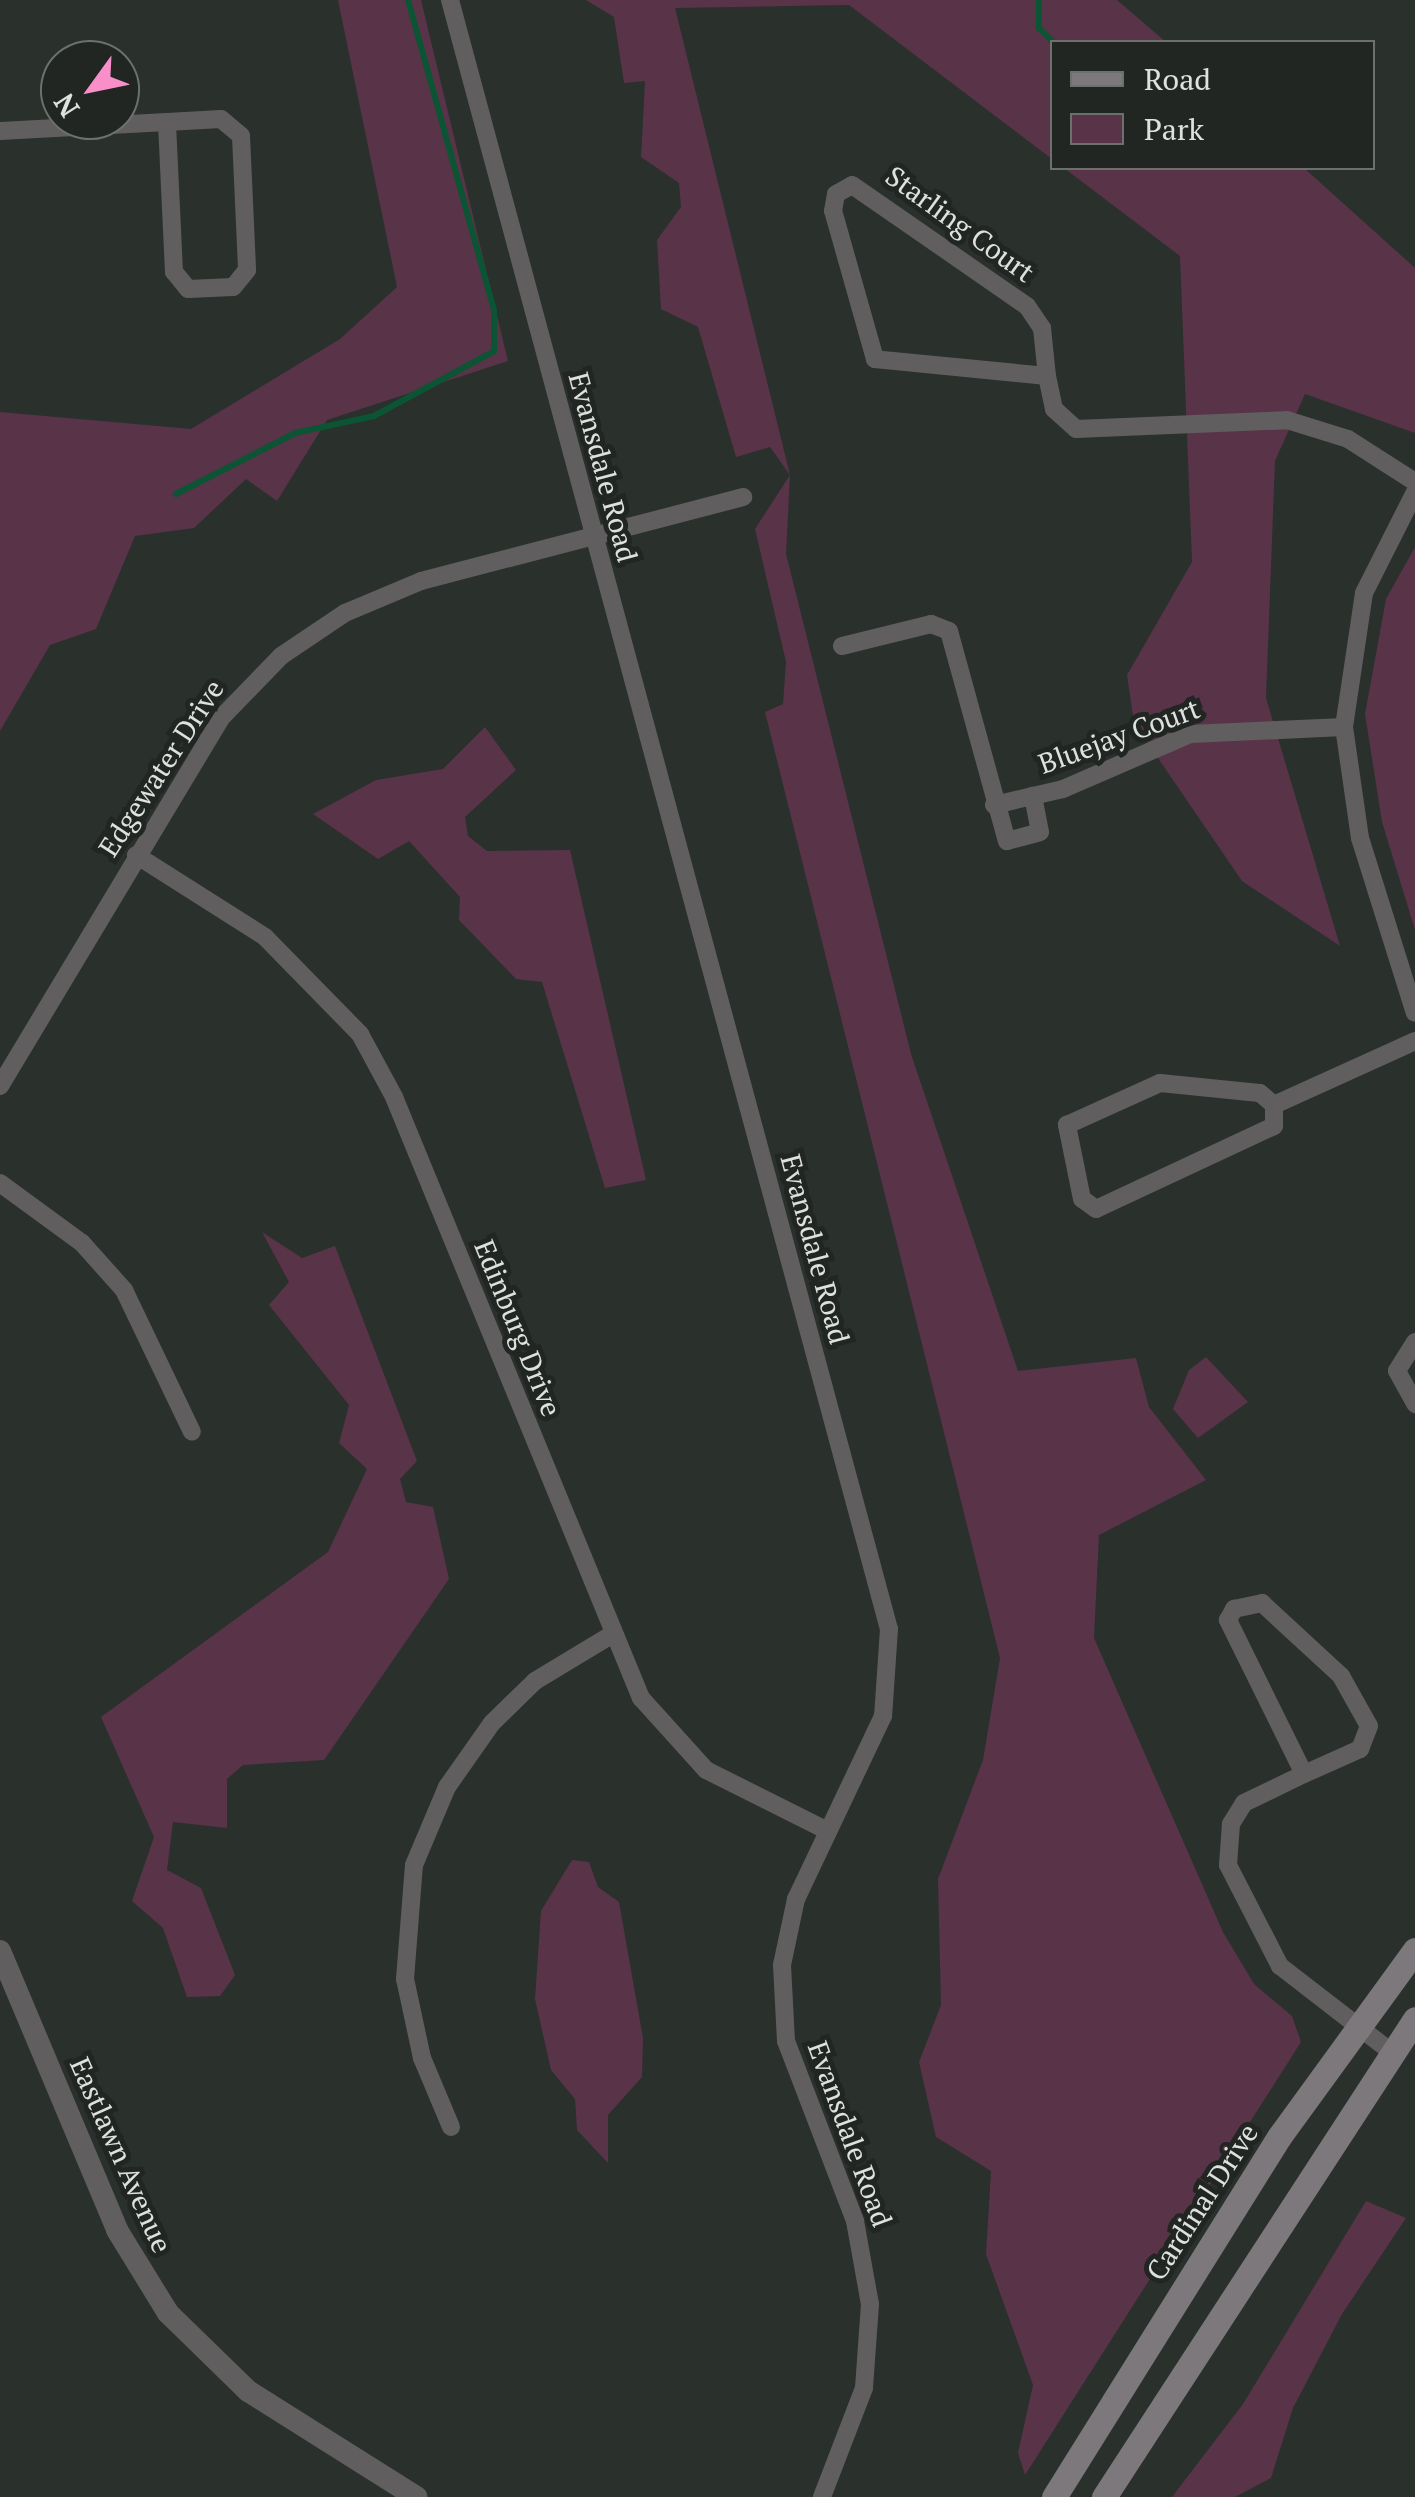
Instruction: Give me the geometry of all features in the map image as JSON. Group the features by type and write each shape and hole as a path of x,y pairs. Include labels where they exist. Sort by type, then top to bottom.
{"main road":[{"name":"Cardinal Drive","path":"1054,2497 1356,2028 1415,1950"},
{"path":"1104,2497 1390,2051 1415,2019"}],"street":[{"name":"Evansdale Road","path":"450,0 889,1629 883,1716 826,1830 786,1935 781,2003 794,2070 855,2220 870,2304 860,2404 822,2497"},
{"path":"0,131 221,119 240,129 247,264 233,286 188,288 176,280 167,122"},
{"name":"Starling Court","path":"1048,376 875,360 832,211 836,194 862,187 1026,306 1042,328 1054,408 1076,429 1287,420 1348,438 1415,482"},
{"path":"1415,492 1364,593 1344,728 1360,838 1415,1013"},
{"name":"Edgewater Drive","path":"0,1086 230,706 307,637 421,581 744,497"},
{"name":"Bluejay Court","path":"842,646 931,624 949,631 1000,834 1018,844 1043,822 1033,796"},
{"name":"Bluejay Court","path":"994,805 1033,796 1190,734 1344,728"},
{"name":"Edinburg Drive","path":"136,856 277,946 360,1034 394,1097 641,1698 680,1750 826,1830"},
{"path":"1274,1105 1415,1041"},
{"path":"1160,1084 1260,1093 1274,1105 1274,1126 1262,1139 1106,1209 1082,1199 1064,1135 1074,1117 1160,1084"},
{"path":"0,1183 82,1244 124,1290 192,1432"},
{"path":"1415,1342 1396,1371 1415,1404"},
{"path":"1304,1774 1230,1626 1246,1604 1274,1608 1350,1687 1369,1726 1360,1749 1244,1803 1231,1824 1228,1864 1280,1966 1390,2051"},
{"path":"451,2127 422,2058 405,1979 419,1852 447,1787 492,1723 535,1681 613,1634"},
{"name":"Eastlawn Avenue","path":"0,1951 117,2230 168,2313 248,2391 416,2497"}],"green space":[{"path":"338,0 421,0 508,361 327,420 277,501 246,479 194,528 135,536 96,629 50,645 0,731 0,412 191,429 340,339 397,287"},
{"path":"586,0 1117,0 1164,40 1050,40 1050,157 849,5 675,8 790,475 770,447 736,457 698,327 661,309 657,240 681,207 679,183 641,157 645,81 624,83 614,17"},
{"path":"1067,170 1306,170 1415,268 1415,433 1305,394 1275,461 1266,698 1340,946 1242,881 1134,723 1127,675 1192,562 1180,256"},
{"path":"790,475 786,554 911,1054 1018,1371 1136,1358 1149,1407 1206,1480 1099,1535 1094,1638 1223,1932 1254,1984 1292,2016 1301,2042 1025,2475 1018,2453 1033,2385 986,2254 991,2171 936,2137 919,2062 941,2005 938,1879 983,1760 1000,1658 765,712 783,704 786,662 755,529"},
{"path":"1415,547 1415,930 1382,822 1365,714 1386,599"},
{"path":"485,727 516,770 465,817 468,836 487,851 570,850 646,1180 605,1188 542,982 516,979 459,920 460,897 409,841 378,859 313,814 376,780 443,769"},
{"path":"262,1232 302,1258 335,1246 417,1461 400,1479 406,1502 433,1507 449,1579 324,1760 243,1765 227,1779 227,1828 173,1822 167,1870 201,1888 235,1975 220,1996 187,1997 163,1928 132,1901 154,1837 101,1717 328,1552 367,1469 339,1443 349,1405 269,1305 289,1282"},
{"path":"1206,1357 1248,1402 1198,1438 1173,1409 1189,1370"},
{"path":"572,1860 589,1862 598,1887 619,1902 643,2038 642,2077 608,2115 608,2163 577,2130 575,2099 551,2070 535,1999 541,1911"},
{"path":"1366,2201 1406,2218 1342,2314 1293,2408 1271,2478 1235,2497 1172,2497 1243,2404"}],"waterway":[{"path":"176,494 295,433 374,416 494,351 494,310 408,0"},
{"path":"1039,0 1039,28 1051,40"}]}
